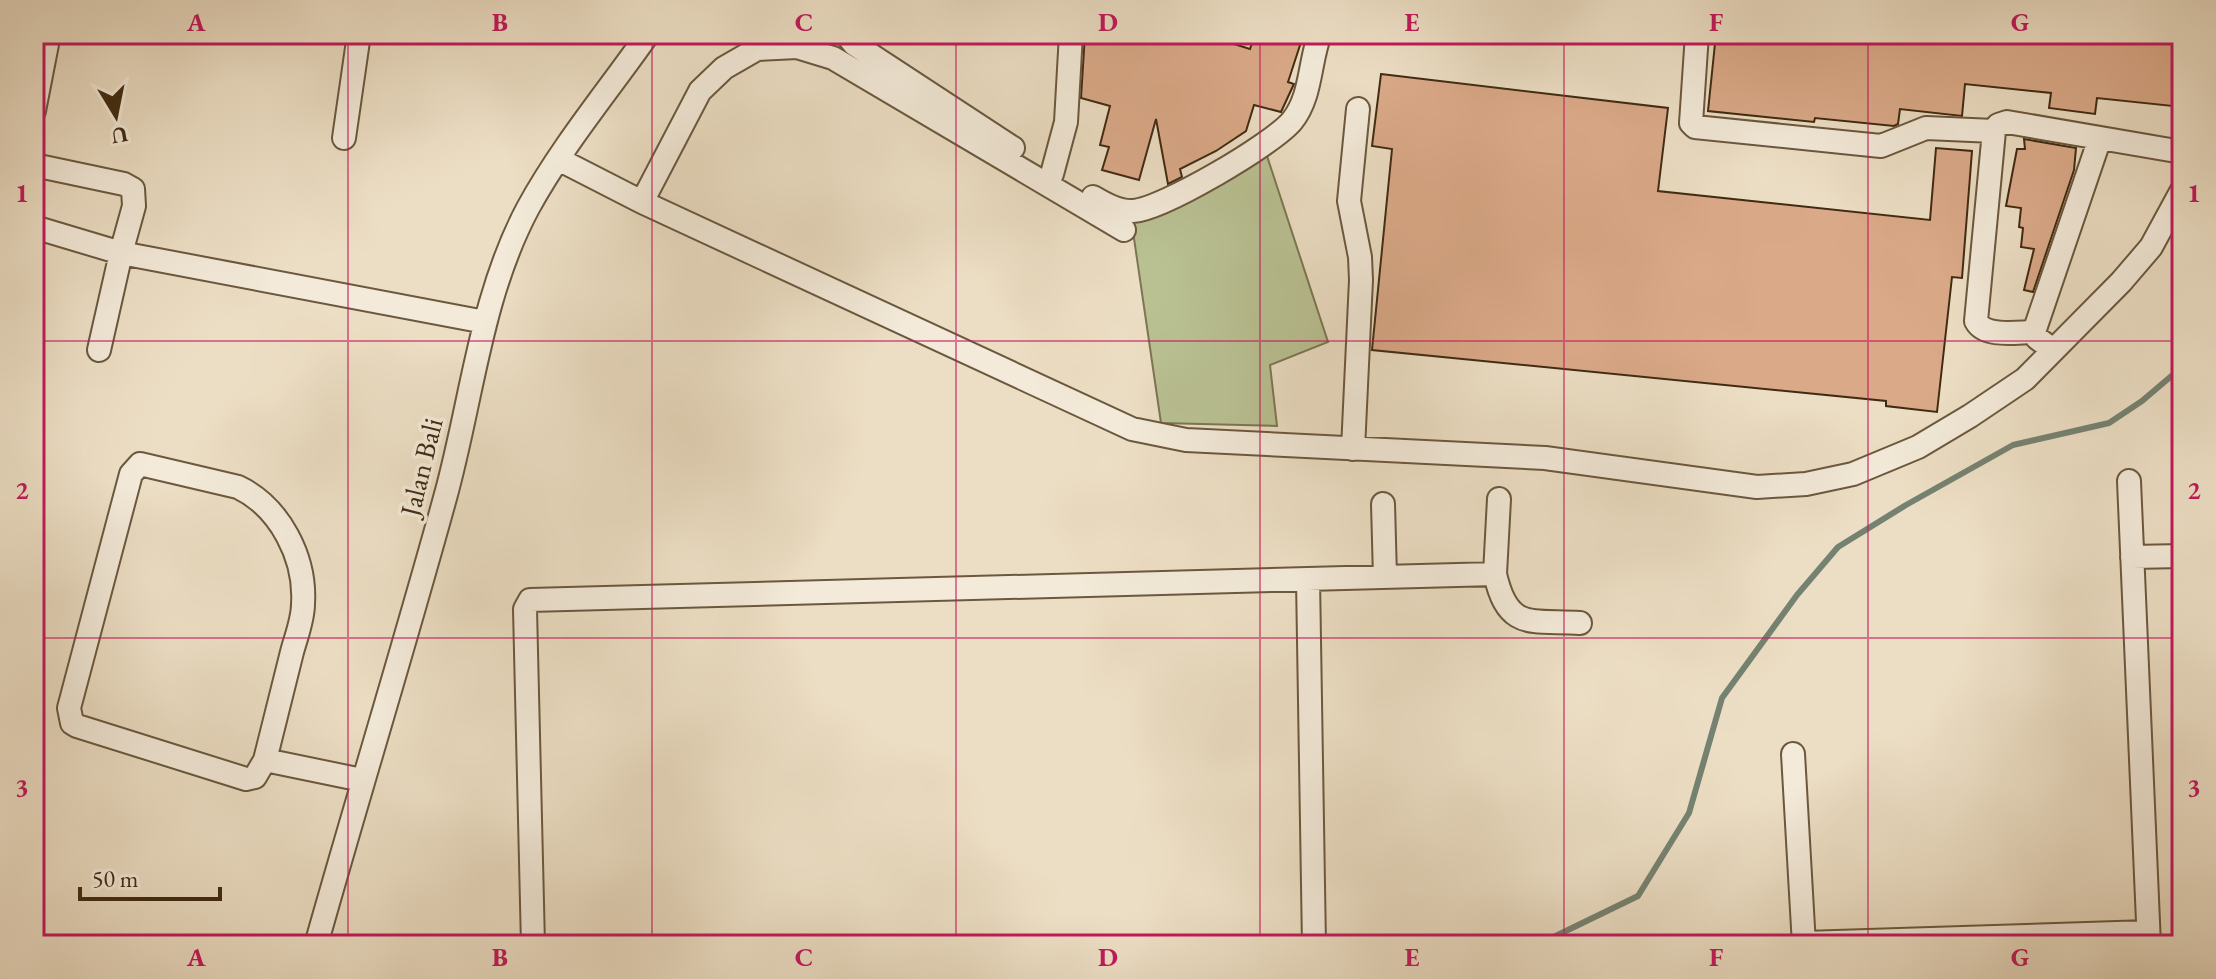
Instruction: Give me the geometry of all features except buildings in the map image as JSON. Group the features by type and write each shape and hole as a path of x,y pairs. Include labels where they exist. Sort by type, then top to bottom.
{"street":[{"path":"34,111 49,34"},
{"path":"344,138 359,34"},
{"name":"Jalan Bali","path":"316,945 446,494 485,322 509,251 528,209 558,159 648,34"},
{"path":"846,34 854,44 1052,174 1120,210 1132,211 1144,209 1187,189 1261,146 1292,121 1306,95 1320,34"},
{"path":"1052,174 1066,122 1071,34"},
{"path":"1697,34 1691,123 1695,127 1881,146 1926,128 1994,131"},
{"path":"642,202 700,91 724,68 757,49 797,47 833,58 1124,230"},
{"path":"1353,449 1361,280 1360,257 1349,201 1358,109"},
{"path":"2034,332 1988,331 1976,321 1994,131 1998,125 2007,122 2182,152"},
{"path":"2053,350 2034,332 2100,138"},
{"path":"558,159 642,202 1132,429 1186,440 1545,458 1757,487 1806,484 1853,474 1918,447 2025,379 2121,282 2151,247 2182,190"},
{"path":"34,165 124,184 133,189 134,206 99,350"},
{"path":"34,227 121,253 485,322"},
{"path":"140,464 223,483 253,494 279,522 296,554 303,605 265,760 255,777 246,779 77,726 69,716 131,474 140,464"},
{"path":"1793,754 1804,944 2148,938 2129,481"},
{"path":"1499,499 1495,574 1506,608 1515,616 1527,620 1580,623"},
{"path":"1383,504 1385,577"},
{"path":"2132,557 2182,556"},
{"path":"533,945 525,609 530,600 1495,574"},
{"path":"1308,579 1314,945"},
{"path":"265,760 362,780"}],"green space":[{"path":"1267,156 1328,342 1270,365 1277,426 1161,423 1130,211"}],"waterway":[{"path":"1537,945 1638,896 1689,813 1722,698 1797,595 1838,547 2013,445 2109,423 2142,401 2182,367"}]}
